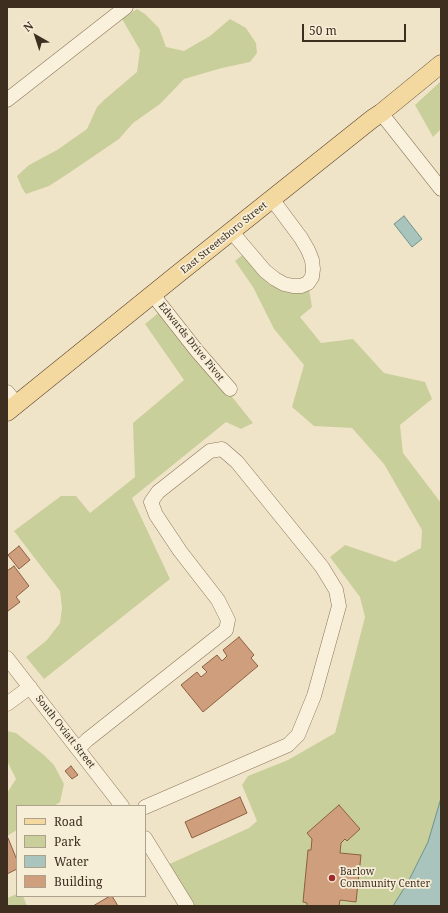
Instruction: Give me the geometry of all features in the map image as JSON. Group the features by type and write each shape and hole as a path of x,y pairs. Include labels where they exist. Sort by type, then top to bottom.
{"main road":[{"name":"East Streetsboro Street","path":"10,403 153,295 441,64"}],"street":[{"path":"7,100 126,7"},
{"path":"381,113 441,189"},
{"path":"231,231 265,271 275,279 284,284 293,286 301,286 308,283 312,277 313,269 312,260 308,250 301,238 272,199"},
{"name":"Edwards Drive Pivot","path":"153,295 192,345 230,389"},
{"path":"78,749 87,740 226,630 228,620 218,600 180,551 156,515 151,502 158,492 210,451 222,450 237,462 322,567 336,590 339,606 314,696 298,735 288,745 146,807"},
{"name":"South Oviatt Street","path":"7,658 121,805"},
{"path":"7,704 30,687"},
{"path":"146,840 187,906"}],"green space":[{"path":"137,9 145,14 159,28 166,47 184,51 210,36 230,19 246,28 256,43 257,53 250,62 184,79 160,104 133,123 119,139 49,186 26,194 17,176 29,165 57,150 87,129 97,107 137,72 140,50 122,19"},
{"path":"441,81 441,129 433,137 415,105"},
{"path":"245,253 273,280 309,289 312,307 300,317 321,343 353,339 384,373 425,382 432,399 400,425 403,453 441,503 441,906 187,906 163,867 249,828 257,821 242,785 248,776 288,760 335,733 365,617 360,597 330,557 345,545 395,562 421,548 422,530 384,464 352,428 314,426 292,407 304,365 274,329 253,287 235,261"},
{"path":"162,310 253,423 241,429 226,422 132,498 170,579 44,679 26,657 47,640 60,623 62,608 60,591 14,531 61,496 76,496 90,513 135,477 133,423 184,380 145,324"},
{"path":"7,731 16,733 44,755 54,765 64,784 60,802 56,805 16,805 16,831 7,836 7,793 16,779 7,761"},
{"path":"16,894 16,897 23,897 27,906 7,906 7,898"}],"water":[{"path":"404,216 422,239 412,247 394,224"},
{"path":"441,798 441,906 393,906 408,882 428,842"}],"building":[{"path":"19,546 30,560 19,569 8,555"},
{"path":"14,566 29,586 16,597 20,602 8,611 7,571"},
{"path":"239,637 254,655 251,658 258,666 203,712 181,685 197,672 201,677 207,672 202,667 217,655 222,661 227,656 223,650"},
{"path":"71,766 78,775 72,779 65,771"},
{"path":"240,797 247,813 192,838 185,822"},
{"name":"Barlow Community Center","path":"339,805 360,829 347,841 345,839 341,843 340,853 361,855 356,902 340,900 339,906 307,906 307,903 303,902 308,850 311,850 312,839 307,833"},
{"path":"8,838 16,858 16,870 7,874"},
{"path":"108,897 113,897 118,906 93,906"}],"place":[{"name":"Barlow Community Center","path":"332,878"}]}
